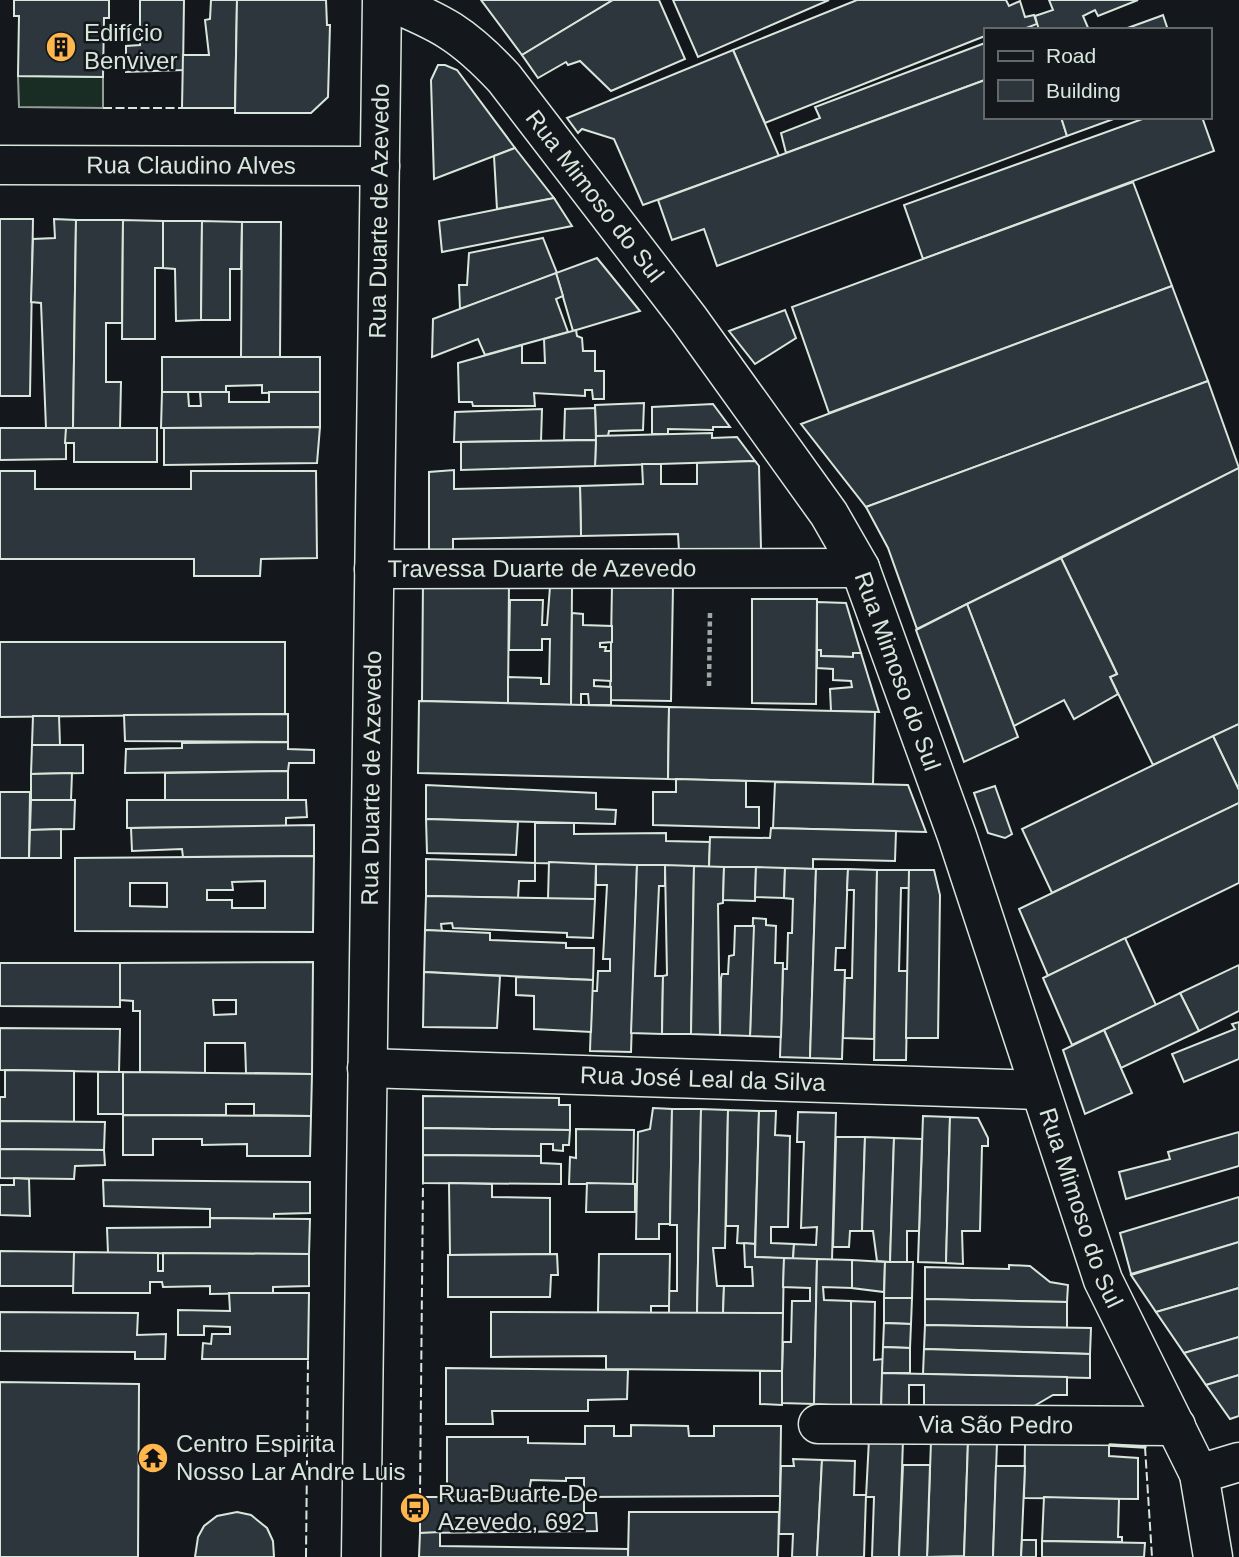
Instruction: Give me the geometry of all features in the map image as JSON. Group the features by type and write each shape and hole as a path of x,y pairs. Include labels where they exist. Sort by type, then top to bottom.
{"street":[{"name":"Rua Duarte de Azevedo","path":"361,1557 384,0"},
{"name":"Rua Mimoso do Sul","path":"384,0 438,21 472,43 505,78 690,319 829,514 860,568 957,836 1103,1280 1133,1346 1199,1474 1213,1557"},
{"name":"Rua Claudino Alves","path":"0,165 380,166"},
{"name":"Travessa Duarte de Azevedo","path":"374,569 860,568"},
{"name":"Rua José Leal da Silva","path":"367,1068 1039,1090"},
{"name":"Via São Pedro","path":"818,1424 1176,1426"},
{"path":"1199,1474 1239,1462"}],"path":[{"name":"Travessa Duarte de Azevedo","path":"709,685 710,568"}],"green space":[{"path":"18,76 103,77 103,108 19,107"}],"building":[{"name":"Edifício Benviver","path":"14,0 109,0 109,18 104,18 103,77 18,76 19,16 14,16"},
{"path":"140,0 184,0 183,70 126,72 126,46 140,45"},
{"path":"211,0 237,0 235,108 182,108 183,55 209,55 205,20 210,19"},
{"path":"237,0 326,0 327,25 330,25 328,97 311,113 235,113"},
{"path":"481,0 613,0 522,55"},
{"path":"613,0 659,0 685,59 611,91 580,61 568,65 566,62 538,78 522,55"},
{"path":"673,0 829,0 698,57"},
{"path":"857,0 1006,0 1009,6 1020,1 1025,17 1034,15 1037,24 1026,28 984,28 984,36 765,123 733,50"},
{"path":"1049,0 1138,0 1098,16 1095,10 1083,16 1088,28 1038,28 1035,16 1053,10"},
{"path":"1163,15 1167,28 1128,28"},
{"path":"984,43 984,80 786,153 781,133 820,118 815,107"},
{"path":"733,50 779,156 643,205 614,139 582,129 578,133 567,118"},
{"path":"438,65 457,70 515,148 434,179 431,80"},
{"path":"984,80 984,119 1062,119 1067,136 717,266 704,229 672,240 658,200"},
{"path":"1062,119 1114,119 1067,136"},
{"path":"1142,119 1203,119 1214,151 923,259 904,205"},
{"path":"515,148 554,198 497,209 494,156"},
{"path":"1133,182 1172,286 829,413 792,307"},
{"path":"554,198 572,226 442,252 439,221"},
{"path":"0,219 33,219 30,396 0,396"},
{"path":"54,219 76,220 73,428 46,428 41,303 31,302 33,239 55,238"},
{"path":"76,220 123,220 122,323 106,323 106,382 121,382 120,428 73,428"},
{"path":"123,220 163,221 163,268 155,268 155,339 122,339"},
{"path":"163,221 202,221 201,320 176,321 175,269 163,268"},
{"path":"202,221 242,222 241,269 230,269 230,320 201,320"},
{"path":"242,222 281,222 280,357 241,357"},
{"path":"543,238 557,273 460,309 459,285 467,285 469,253"},
{"path":"597,258 640,311 573,331 556,273"},
{"path":"556,273 563,296 556,299 568,332 485,355 478,339 432,357 433,319"},
{"path":"1172,286 1208,381 866,507 801,424"},
{"path":"785,310 796,338 755,364 729,331"},
{"path":"576,330 577,336 582,338 583,351 595,351 595,371 604,371 604,399 593,399 592,390 585,390 585,396 534,393 535,406 473,406 472,402 459,402 458,363 522,345 522,363 545,363 544,339"},
{"path":"162,357 320,357 320,392 262,393 262,385 226,386 226,392 162,392"},
{"path":"1208,381 1239,468 917,629 888,548 866,507"},
{"path":"162,392 188,392 189,406 201,406 200,392 229,392 229,402 269,402 269,392 320,392 320,427 161,428"},
{"path":"644,403 643,430 609,431 608,436 596,436 595,405"},
{"path":"713,404 730,427 713,427 713,430 668,429 668,434 652,434 652,407"},
{"path":"595,408 596,440 564,440 565,409"},
{"path":"542,409 541,441 454,442 455,412"},
{"path":"320,427 317,463 164,465 164,428"},
{"path":"0,428 66,428 66,459 0,460"},
{"path":"66,428 157,428 157,462 74,462 74,443 65,443"},
{"path":"712,433 712,438 737,437 755,461 595,466 596,436"},
{"path":"596,440 595,466 461,470 461,442"},
{"path":"755,461 759,466 761,549 679,551 678,534 581,536 580,486 643,484 642,464 661,464 661,484 697,484 697,463"},
{"path":"1239,468 1239,724 1153,765 1110,677 1117,674 1061,558"},
{"path":"454,470 454,489 580,486 581,536 453,539 453,554 429,555 429,472"},
{"path":"0,471 35,471 35,489 191,489 191,471 316,471 317,558 261,559 260,576 194,576 194,559 0,559"},
{"path":"1061,558 1117,674 1110,677 1118,694 1074,719 1064,700 1014,726 967,604"},
{"path":"423,580 509,583 508,703 422,701"},
{"path":"612,586 673,586 671,701 610,700"},
{"path":"550,587 572,588 571,705 508,703 508,677 541,678 541,684 549,684 550,639 542,639 542,650 509,650 510,600 543,600 542,625 547,625"},
{"path":"752,599 817,599 816,704 752,703"},
{"path":"817,602 846,603 861,653 853,653 853,657 821,656 821,650 817,650"},
{"path":"967,604 1018,737 964,762 916,630"},
{"path":"572,613 583,614 583,625 612,626 612,642 600,643 600,647 606,647 605,651 611,651 611,681 594,680 594,686 611,687 611,705 589,705 588,694 581,694 581,705 571,705"},
{"path":"0,642 285,642 285,714 0,717"},
{"path":"817,650 821,650 821,656 853,657 853,653 861,653 879,712 831,711 830,689 852,687 851,681 833,680 833,669 817,668"},
{"path":"419,701 669,707 668,779 418,773"},
{"path":"669,707 875,712 873,784 668,779"},
{"path":"288,714 288,742 125,741 124,715"},
{"path":"33,716 59,716 60,745 32,745"},
{"path":"1239,724 1239,790 1213,736"},
{"path":"1213,736 1239,790 1239,803 1052,893 1022,829"},
{"path":"288,742 288,749 314,750 314,763 289,763 288,771 125,773 126,749 182,748 182,743"},
{"path":"32,745 83,745 83,773 31,774"},
{"path":"288,771 288,800 165,800 165,773"},
{"path":"72,773 71,800 31,800 31,774"},
{"path":"676,779 746,781 746,807 759,807 759,828 653,825 653,792 676,792"},
{"path":"775,782 908,785 926,832 773,828"},
{"path":"426,785 596,793 596,809 616,810 615,824 426,819"},
{"path":"995,786 1012,834 1005,838 988,833 974,793"},
{"path":"0,792 30,792 29,858 0,858"},
{"path":"31,800 75,800 74,829 30,830"},
{"path":"127,800 306,800 307,817 286,818 286,826 127,828"},
{"path":"1239,803 1239,883 1048,976 1019,909"},
{"path":"426,819 518,822 516,855 427,853"},
{"path":"535,823 574,823 574,834 666,833 666,841 710,842 709,867 535,863"},
{"path":"314,825 314,856 183,857 182,849 132,851 131,828"},
{"path":"771,828 896,831 895,861 813,859 813,869 709,867 710,837 770,838"},
{"path":"61,829 61,858 29,858 30,830"},
{"path":"314,856 313,932 75,931 75,858","holes":["265,881 265,908 232,908 232,900 207,900 207,890 233,890 232,882","130,883 167,883 167,907 130,906"]},
{"path":"426,859 535,863 535,881 519,881 518,898 426,896"},
{"path":"549,862 596,864 595,899 548,899"},
{"path":"596,864 637,865 631,1052 590,1051 592,991 597,991 598,971 610,971 610,959 603,959 607,885 596,885"},
{"path":"637,865 665,865 665,886 659,886 655,976 663,976 662,1034 631,1033"},
{"path":"665,865 694,866 691,1034 662,1034 663,976 667,975"},
{"path":"694,866 724,867 723,903 718,904 720,1035 691,1034"},
{"path":"724,867 756,867 755,901 723,900"},
{"path":"756,867 785,868 784,898 755,897"},
{"path":"785,868 816,869 810,1058 780,1057 783,969 787,969 793,899 784,898"},
{"path":"816,869 848,869 845,948 836,948 835,970 845,970 842,1059 810,1058"},
{"path":"848,869 877,870 874,1039 843,1038 845,978 852,978 854,890 847,890"},
{"path":"877,870 909,870 909,888 901,888 899,971 908,971 906,1060 874,1060"},
{"path":"909,870 934,870 940,895 938,1038 906,1038"},
{"path":"426,896 595,899 593,938 567,937 567,933 453,928 452,923 441,924 442,931 425,930"},
{"path":"753,918 766,919 766,925 776,926 775,963 783,963 781,1037 750,1036"},
{"path":"735,926 754,926 750,1036 720,1035 721,978 722,974 728,974 729,956 734,955"},
{"path":"425,930 490,933 490,940 566,943 566,948 594,948 593,980 424,972"},
{"path":"1125,938 1156,1005 1072,1045 1043,978"},
{"path":"313,962 312,1074 246,1073 245,1043 205,1043 205,1073 140,1072 140,1011 133,1011 133,1001 120,1000 120,963","holes":["213,1000 236,1000 236,1014 214,1015"]},
{"path":"0,963 120,963 120,1007 0,1006"},
{"path":"1239,965 1239,1011 1199,1031 1180,993"},
{"path":"424,972 500,976 497,1028 423,1027"},
{"path":"516,977 593,980 591,1032 534,1029 534,996 516,995"},
{"path":"1180,993 1199,1031 1121,1068 1104,1030"},
{"path":"1239,1022 1239,1059 1184,1082 1172,1054 1235,1029 1232,1024"},
{"path":"0,1028 120,1029 119,1072 0,1070"},
{"path":"1104,1030 1132,1093 1085,1114 1063,1050"},
{"path":"5,1070 74,1071 74,1122 0,1121 0,1097 5,1097"},
{"path":"98,1072 123,1072 123,1114 98,1114"},
{"path":"123,1072 312,1074 311,1116 254,1115 254,1104 226,1104 226,1115 123,1115"},
{"path":"423,1096 559,1098 559,1105 570,1105 570,1130 423,1128"},
{"path":"653,1108 672,1109 670,1224 659,1224 659,1239 636,1239 638,1132 650,1129"},
{"path":"672,1109 701,1109 697,1313 669,1313 669,1291 677,1291 677,1225 670,1225"},
{"path":"701,1109 728,1110 725,1248 713,1248 717,1286 724,1286 723,1313 697,1313"},
{"path":"728,1110 759,1111 755,1244 737,1243 738,1226 726,1226"},
{"path":"759,1111 776,1111 775,1135 790,1136 788,1227 771,1227 771,1243 794,1244 793,1259 755,1257"},
{"path":"798,1112 836,1113 832,1260 793,1259 794,1244 816,1245 817,1227 801,1228 804,1142 797,1142"},
{"path":"123,1115 311,1116 310,1156 247,1156 247,1144 202,1145 202,1139 153,1139 153,1155 123,1155"},
{"path":"923,1116 950,1117 946,1263 918,1262"},
{"path":"950,1117 978,1118 988,1138 988,1146 982,1146 980,1231 962,1231 963,1264 946,1263"},
{"path":"0,1121 105,1122 104,1150 0,1149"},
{"path":"423,1128 570,1130 569,1145 563,1145 563,1151 553,1150 553,1144 541,1144 541,1156 423,1155"},
{"path":"576,1129 634,1130 633,1184 569,1184 570,1157 576,1158"},
{"path":"1239,1132 1239,1166 1126,1199 1119,1172 1170,1159 1168,1152"},
{"path":"836,1137 865,1137 862,1231 850,1231 849,1247 833,1247"},
{"path":"865,1137 894,1138 890,1262 877,1261 873,1231 862,1231"},
{"path":"894,1138 922,1139 919,1231 907,1231 907,1262 890,1262"},
{"path":"0,1149 104,1150 105,1165 75,1166 74,1179 0,1178"},
{"path":"423,1155 541,1156 541,1163 561,1164 561,1184 423,1183"},
{"path":"14,1178 29,1179 30,1216 0,1215 0,1185 14,1185"},
{"path":"103,1180 310,1182 310,1213 274,1214 274,1219 210,1218 210,1209 104,1206"},
{"path":"449,1183 492,1184 492,1197 550,1198 550,1254 450,1255"},
{"path":"587,1183 635,1184 635,1212 586,1212"},
{"path":"1239,1197 1239,1242 1131,1274 1120,1233"},
{"path":"210,1218 310,1219 309,1254 108,1253 107,1228 210,1227"},
{"path":"1239,1242 1239,1288 1156,1312 1131,1275"},
{"path":"744,1243 755,1244 755,1257 784,1258 783,1313 723,1313 724,1286 753,1286 752,1267 745,1267"},
{"path":"0,1251 74,1252 74,1286 0,1286"},
{"path":"74,1252 158,1253 158,1271 163,1271 163,1253 309,1254 309,1286 273,1287 273,1293 210,1294 210,1286 163,1287 162,1282 150,1282 150,1293 73,1293"},
{"path":"557,1254 558,1275 551,1275 550,1297 448,1297 448,1255"},
{"path":"599,1254 670,1254 669,1306 651,1306 651,1313 598,1312"},
{"path":"784,1258 817,1259 814,1404 781,1403 783,1342 791,1342 792,1301 810,1301 810,1288 783,1287"},
{"path":"817,1259 852,1260 852,1288 823,1287 824,1300 851,1301 851,1406 814,1404"},
{"path":"852,1260 885,1262 884,1292 852,1288"},
{"path":"885,1262 913,1262 912,1298 884,1298"},
{"path":"1009,1265 1030,1266 1050,1282 1068,1285 1067,1302 925,1299 925,1267 1009,1269"},
{"path":"1239,1288 1239,1337 1184,1353 1156,1312"},
{"path":"229,1293 309,1293 308,1359 202,1359 203,1343 211,1344 212,1334 230,1334 230,1327 204,1326 204,1335 178,1335 178,1310 230,1311"},
{"path":"884,1298 912,1298 911,1324 884,1323"},
{"path":"925,1299 1067,1302 1067,1328 925,1325"},
{"path":"851,1301 875,1302 874,1360 883,1359 881,1406 851,1406"},
{"path":"0,1312 138,1313 137,1335 166,1334 165,1359 135,1359 135,1352 0,1351"},
{"path":"491,1312 783,1313 782,1371 606,1369 606,1356 491,1357"},
{"path":"884,1323 911,1324 910,1348 883,1347"},
{"path":"925,1325 1091,1328 1090,1354 924,1349"},
{"path":"1239,1337 1239,1375 1206,1385 1184,1353"},
{"path":"883,1347 910,1348 910,1373 882,1373"},
{"path":"924,1349 1090,1354 1090,1378 923,1374"},
{"path":"446,1368 628,1370 627,1399 588,1400 588,1411 492,1411 493,1424 446,1424"},
{"path":"760,1371 782,1371 782,1405 760,1404"},
{"path":"882,1373 1067,1377 1067,1395 1053,1395 1034,1406 924,1406 924,1385 909,1385 909,1412 881,1412"},
{"path":"1239,1375 1239,1416 1230,1419 1206,1385"},
{"path":"0,1382 139,1384 138,1557 0,1557"},
{"path":"631,1425 688,1426 689,1436 714,1436 714,1426 781,1426 780,1496 584,1497 584,1478 566,1478 566,1481 531,1480 529,1491 447,1490 447,1437 528,1437 528,1443 585,1444 585,1426 614,1426 614,1436 631,1436"},
{"path":"869,1439 903,1440 899,1557 872,1557 874,1497 866,1497"},
{"path":"931,1441 968,1442 964,1556 927,1557"},
{"path":"968,1442 997,1442 993,1557 964,1557"},
{"path":"1025,1443 1109,1445 1109,1456 1138,1458 1138,1499 1024,1498"},
{"path":"793,1459 822,1460 817,1557 792,1557 793,1534 779,1534 781,1466 794,1466"},
{"path":"822,1460 855,1461 854,1495 866,1495 864,1557 817,1557"},
{"path":"903,1465 930,1465 927,1557 899,1557"},
{"path":"996,1466 1025,1466 1021,1557 993,1557"},
{"path":"420,1497 584,1497 584,1513 596,1513 597,1531 420,1533"},
{"path":"1044,1497 1119,1499 1118,1537 1122,1537 1122,1542 1042,1541"},
{"path":"237,1512 251,1515 267,1528 273,1541 274,1557 195,1557 198,1537 204,1526 217,1516"},
{"path":"629,1512 779,1512 778,1557 628,1557"},
{"path":"440,1532 440,1546 628,1549 628,1557 419,1557 420,1533"},
{"path":"1022,1540 1036,1540 1036,1557 1021,1557"},
{"path":"1042,1541 1145,1543 1144,1557 1042,1557"}],"fence":[{"path":"103,108 182,108"},
{"path":"420,1497 423,1183"},
{"path":"306,1557 308,1359"},
{"path":"1145,1447 1152,1557"}],"wall":[{"path":"1110,1445 1145,1447"}],"place":[{"name":"Edifício Benviver","path":"61,47"},
{"name":"Centro Espirita Nosso Lar Andre Luis","path":"153,1458"},
{"name":"Rua Duarte De Azevedo, 692","path":"415,1508"}]}
